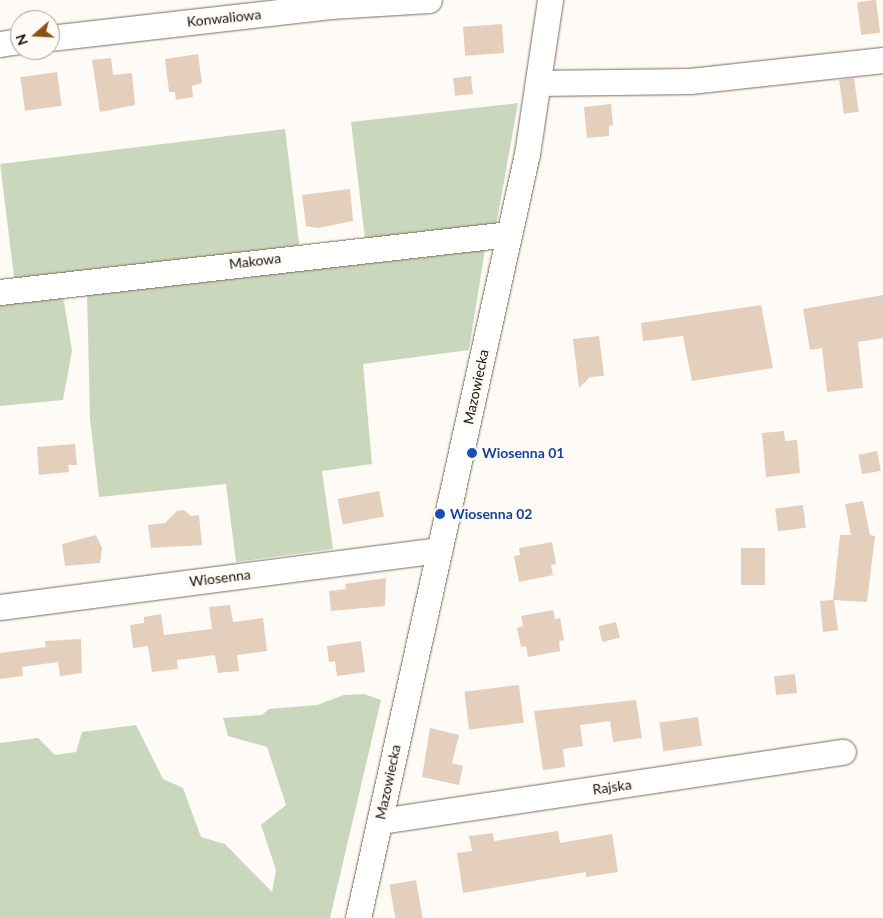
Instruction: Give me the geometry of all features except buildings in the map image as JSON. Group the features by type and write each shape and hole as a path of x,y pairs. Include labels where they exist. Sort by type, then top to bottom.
{"street":[{"name":"Konwaliowa","path":"60,37 330,6 429,0"},
{"name":"Mazowiecka","path":"358,918 509,234 538,83 550,0"},
{"path":"538,83 690,81 883,60"},
{"name":"Makowa","path":"0,292 509,234"},
{"name":"Wiosenna","path":"0,607 440,550"},
{"name":"Rajska","path":"380,821 843,752"}],"green space":[{"path":"518,103 496,226 365,239 351,122"},
{"path":"285,129 300,247 15,282 0,164"},
{"path":"485,249 469,350 363,364 372,464 322,471 333,549 236,562 226,484 99,497 90,419 87,293"},
{"path":"63,296 72,351 63,400 0,406 0,303"},
{"path":"364,694 381,700 330,918 0,918 0,743 38,738 55,755 76,752 82,732 136,725 163,779 183,788 201,837 225,844 272,892 276,870 261,825 286,805 267,747 228,736 223,718 262,715 269,709 317,705 344,695"}],"place":[{"name":"Wiosenna 01","path":"472,453"},
{"name":"Wiosenna 02","path":"440,514"}]}
